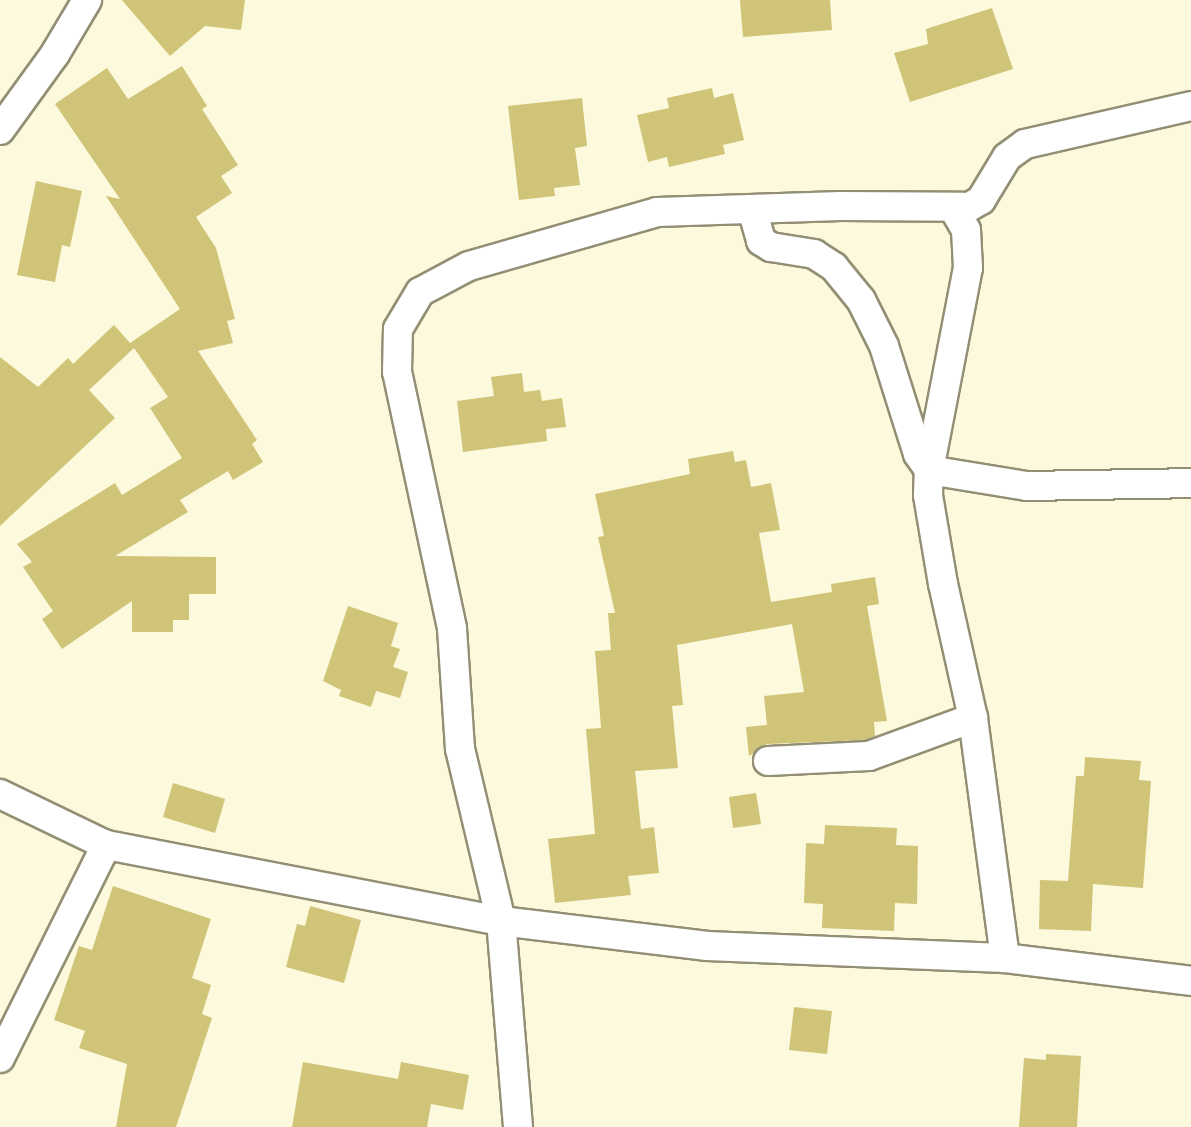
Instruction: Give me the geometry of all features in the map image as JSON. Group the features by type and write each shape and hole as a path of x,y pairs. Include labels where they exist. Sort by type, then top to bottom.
{"street":[{"path":"0,130 55,54 87,0"},
{"path":"518,1127 501,921 460,749 452,628 397,372 398,329 420,292 468,266 657,212 954,209 981,200 1007,157 1025,144 1191,106"},
{"path":"752,209 761,241 771,247 814,254 834,267 861,300 884,346 918,454 929,470 1027,486 1191,483"},
{"path":"954,209 966,230 968,268 929,470 928,495 943,584 973,718 1005,958"},
{"path":"768,761 869,756 973,718"},
{"path":"0,794 106,845 501,921 707,946 1005,958 1191,981"},
{"path":"0,1058 106,845"}],"building":[{"path":"122,0 245,0 241,30 205,26 170,56"},
{"path":"740,0 830,0 832,30 743,37"},
{"path":"992,8 1013,69 910,102 894,53 928,44 926,29"},
{"path":"182,66 207,106 202,109 238,165 221,176 232,193 196,217 216,248 235,319 227,321 233,343 198,351 257,440 252,444 263,462 233,480 228,471 180,500 188,512 115,556 216,557 216,594 189,594 189,620 173,620 173,632 132,632 132,601 62,649 42,619 53,611 23,567 32,562 17,544 115,483 122,495 182,458 150,408 168,397 134,348 89,390 115,418 0,526 0,357 38,387 68,358 73,364 114,325 130,343 180,309 106,196 120,199 55,104 107,68 128,99"},
{"path":"712,88 714,98 733,93 744,140 723,145 725,154 669,167 667,157 648,162 637,115 669,108 667,98"},
{"path":"582,98 587,146 575,148 580,185 554,188 555,196 519,200 508,106"},
{"path":"36,181 82,191 70,247 62,245 55,282 17,275"},
{"path":"522,373 524,392 540,390 542,401 562,398 566,427 546,429 547,441 463,452 457,401 494,396 491,377"},
{"path":"733,451 735,462 746,460 751,487 771,483 780,530 759,533 771,602 832,592 831,584 875,577 879,604 867,606 887,721 874,722 875,736 866,740 767,744 749,756 746,727 767,725 764,696 804,692 792,624 677,645 683,705 672,706 678,768 635,771 641,829 654,827 659,873 628,876 631,895 555,903 548,839 595,834 586,729 601,728 595,651 611,650 608,613 615,613 598,537 604,536 595,494 690,474 688,459"},
{"path":"348,606 398,623 391,646 400,649 393,667 408,672 400,698 376,691 371,707 339,696 341,690 323,681"},
{"path":"1085,757 1141,761 1139,780 1151,781 1143,888 1093,884 1091,931 1039,929 1040,880 1068,881 1076,776 1084,776"},
{"path":"173,783 225,799 215,833 163,817"},
{"path":"756,793 761,824 733,828 729,797"},
{"path":"825,825 897,828 896,845 918,846 917,904 895,903 894,931 822,928 823,904 804,903 806,843 824,844"},
{"path":"113,886 211,919 192,978 211,985 202,1014 212,1018 176,1127 116,1127 127,1064 79,1048 85,1031 54,1020 79,946 92,950"},
{"path":"310,906 361,920 344,983 286,967 297,924 305,926"},
{"path":"794,1007 832,1011 827,1054 789,1050"},
{"path":"1046,1054 1081,1056 1077,1127 1019,1127 1024,1058 1046,1060"},
{"path":"303,1062 398,1079 401,1062 469,1075 463,1110 431,1104 427,1127 292,1127"}]}
